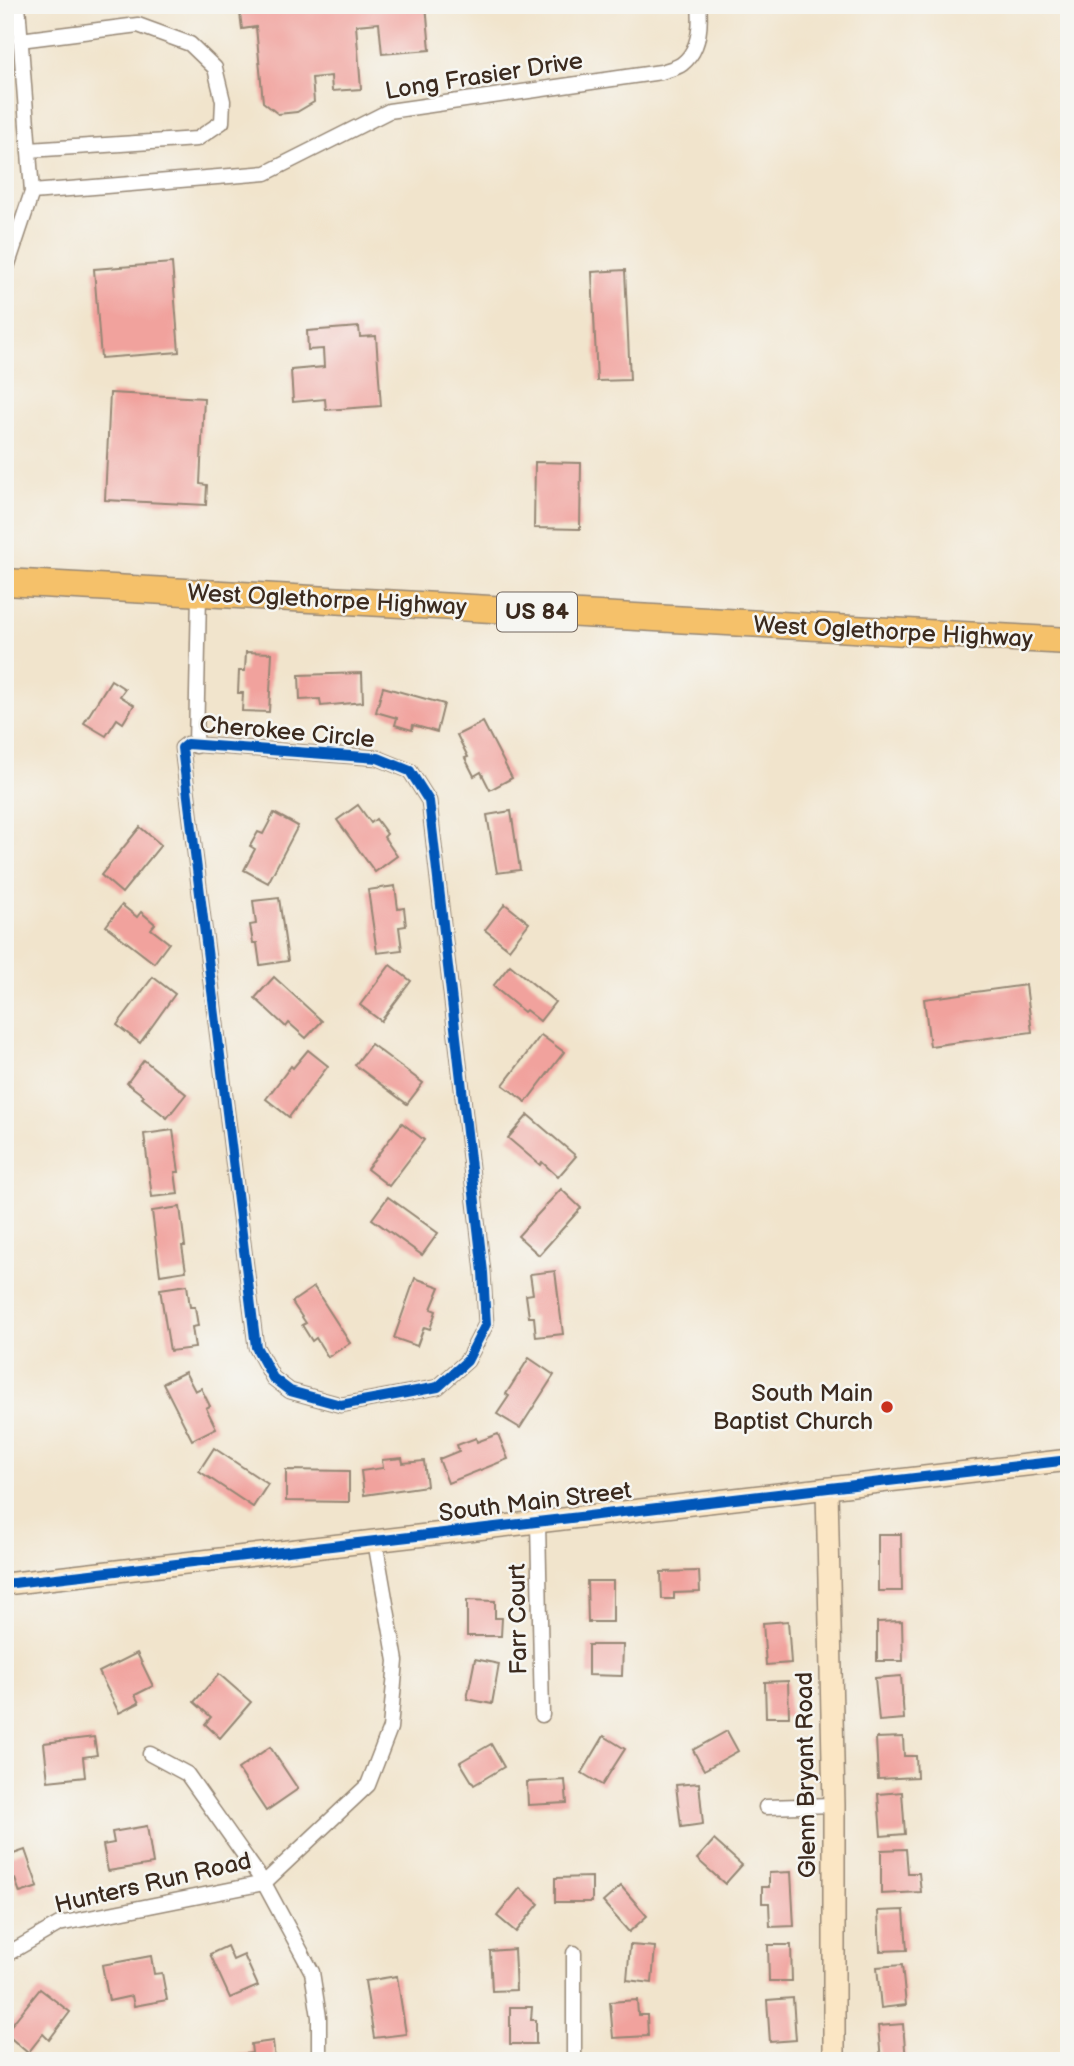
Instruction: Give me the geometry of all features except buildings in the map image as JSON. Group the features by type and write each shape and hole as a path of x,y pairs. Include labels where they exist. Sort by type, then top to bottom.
{"highway":[{"name":"West Oglethorpe Highway","path":"5,582 1069,641"}],"street":[{"path":"5,273 32,192 18,5"},
{"name":"Long Frasier Drive","path":"32,192 266,173 389,111 661,72 682,64 696,46 701,21 699,5"},
{"path":"20,40 138,25 190,44 215,68 223,101 222,122 197,139 29,150"},
{"name":"Cherokee Circle","path":"196,746 200,593"},
{"name":"Cherokee Circle","path":"187,744 196,746 377,758 410,771 429,802 483,1272 486,1324 467,1361 438,1387 341,1405 290,1391 273,1378 257,1347 182,748 187,744"},
{"name":"South Main Street","path":"5,1584 1069,1460"},
{"name":"Glenn Bryant Road","path":"827,1490 834,1805 834,2061"},
{"name":"Farr Court","path":"538,1523 542,1715"},
{"name":"Hunters Run Road","path":"5,1957 59,1924 264,1884 369,1785 390,1728 396,1661 376,1541"},
{"path":"150,1754 187,1774 264,1884 312,1972 319,2017 319,2061"},
{"path":"766,1807 834,1805"},
{"path":"574,1953 574,2061"}],"cycle path":[{"path":"187,744 378,758 410,771 429,801 483,1272 486,1324 467,1361 438,1387 341,1405 290,1391 273,1378 256,1347 182,748 187,744"},
{"path":"5,1584 1069,1460"}],"place":[{"name":"South Main Baptist Church","path":"887,1407"}]}
